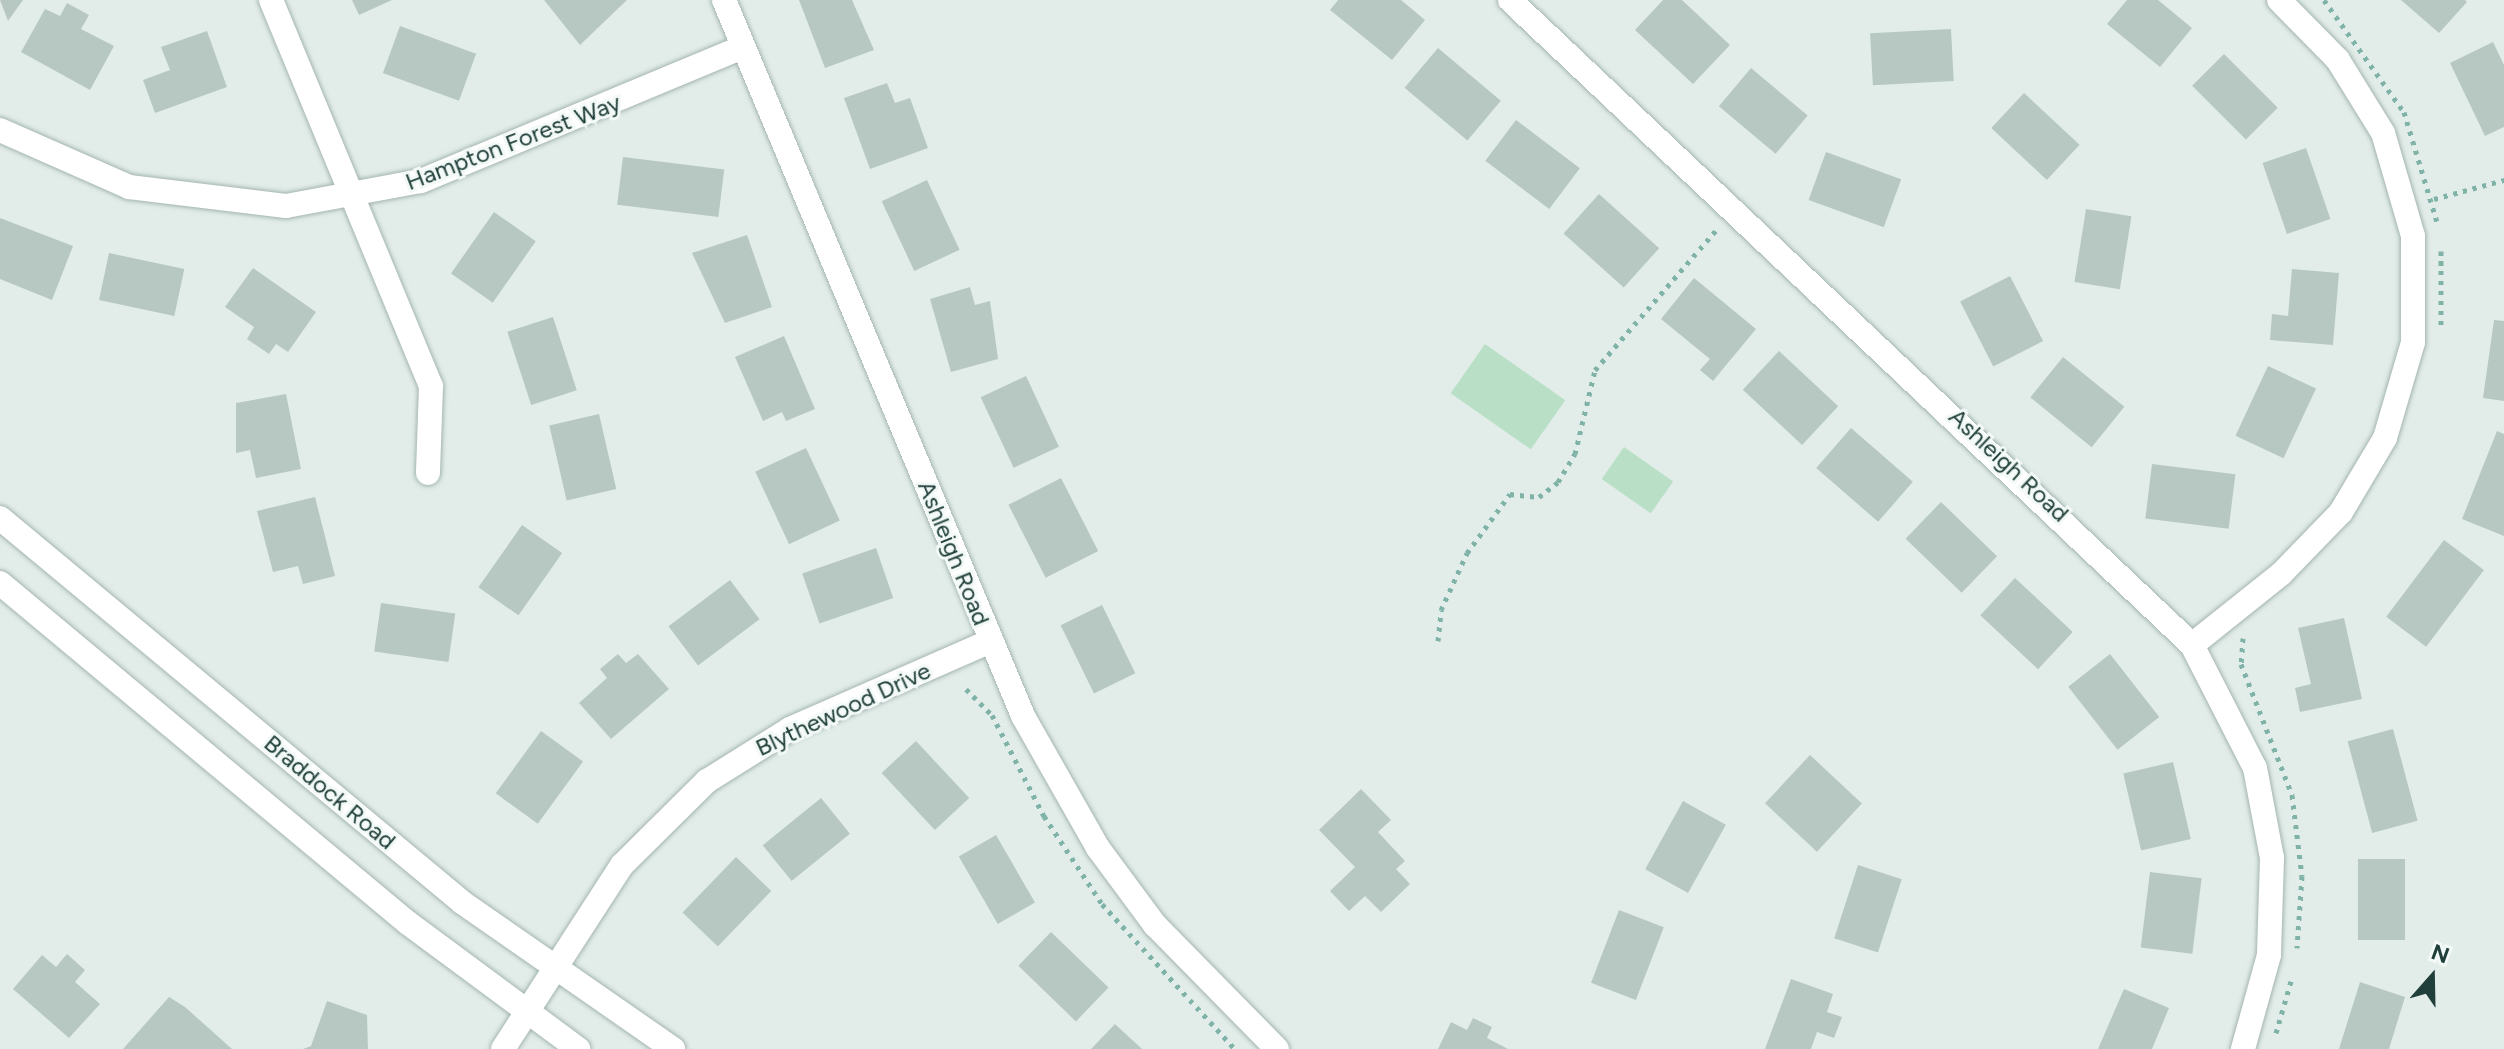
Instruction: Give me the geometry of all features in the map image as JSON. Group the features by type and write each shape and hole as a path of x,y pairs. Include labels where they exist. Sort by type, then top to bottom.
{"street":[{"path":"271,0 431,386 428,473"},
{"name":"Ashleigh Road","path":"724,0 990,641 1030,730 1098,848 1204,980 1277,1049"},
{"name":"Ashleigh Road","path":"1510,0 1735,209 2192,645 2255,768 2272,858 2269,955 2243,1049"},
{"path":"2192,645 2316,542 2385,438 2413,342 2416,260 2406,206 2361,91 2279,0"},
{"name":"Hampton Forest Way","path":"0,130 83,171 176,198 286,206 352,197 421,181 743,47"},
{"name":"Braddock Road","path":"0,518 552,970 673,1049"},
{"path":"0,583 527,1013 578,1049"},
{"name":"Blythewood Drive","path":"503,1049 622,865 707,781 790,729 990,641"}],"path":[{"path":"2406,206 2504,180"},
{"path":"1438,641 1441,610 1467,553 1510,494 1539,497 1558,482 1575,454 1595,370 1735,209"}],"green space":[{"path":"1485,344 1565,400 1531,449 1451,393"},
{"path":"1624,447 1673,481 1651,513 1602,479"}],"building":[{"path":"0,0 23,0 8,21"},
{"path":"352,0 392,0 359,15"},
{"path":"544,0 627,0 580,45"},
{"path":"799,0 852,0 874,50 825,68"},
{"path":"1338,0 1401,0 1425,20 1392,60 1330,10"},
{"path":"1663,0 1682,0 1730,45 1693,84 1635,30"},
{"path":"2127,0 2158,0 2192,28 2160,67 2107,24"},
{"path":"2401,0 2465,0 2467,2 2439,33"},
{"path":"67,3 89,15 81,29 114,46 90,90 21,52 45,9 60,16"},
{"path":"400,26 476,54 459,101 383,73"},
{"path":"1951,29 1954,81 1873,85 1870,33"},
{"path":"207,31 227,87 155,113 143,80 170,70 161,47"},
{"path":"2493,42 2504,65 2504,127 2485,136 2450,63"},
{"path":"1438,48 1501,101 1467,141 1405,88"},
{"path":"2224,54 2278,108 2246,140 2192,86"},
{"path":"1751,68 1808,116 1776,154 1719,106"},
{"path":"887,83 895,103 910,98 928,148 870,169 844,98"},
{"path":"2024,93 2080,145 2047,180 1991,128"},
{"path":"1516,120 1580,168 1549,209 1485,161"},
{"path":"2306,148 2330,219 2287,234 2263,163"},
{"path":"1826,152 1901,179 1884,227 1809,200"},
{"path":"623,157 724,169 718,217 617,205"},
{"path":"927,180 960,250 914,271 882,201"},
{"path":"1599,194 1659,248 1624,288 1564,233"},
{"path":"2086,209 2131,216 2120,289 2074,282"},
{"path":"494,212 536,241 493,303 451,273"},
{"path":"0,218 73,246 52,300 0,279"},
{"path":"747,235 772,307 725,323 692,253"},
{"path":"109,253 184,269 174,316 99,300"},
{"path":"253,268 316,312 288,352 276,344 269,354 247,339 254,327 225,307"},
{"path":"2292,269 2339,273 2333,345 2270,340 2272,314 2288,316"},
{"path":"2010,276 2043,341 1993,366 1960,301"},
{"path":"1694,278 1756,329 1713,381 1700,370 1710,359 1661,319"},
{"path":"970,287 975,305 990,301 998,359 951,372 930,299"},
{"path":"553,317 577,390 531,405 507,332"},
{"path":"2494,320 2504,321 2504,401 2483,398"},
{"path":"784,336 815,409 786,421 782,412 763,421 735,357"},
{"path":"1779,351 1838,406 1802,445 1743,390"},
{"path":"2063,357 2124,407 2092,447 2030,397"},
{"path":"2268,366 2316,388 2283,458 2235,436"},
{"path":"1026,376 1059,447 1014,468 981,397"},
{"path":"286,394 301,469 256,478 250,450 236,453 236,403"},
{"path":"599,414 616,489 567,500 549,425"},
{"path":"1851,428 1913,482 1878,522 1816,468"},
{"path":"2497,431 2504,434 2504,536 2462,519"},
{"path":"806,448 840,521 789,544 755,472"},
{"path":"2152,464 2235,474 2229,529 2145,519"},
{"path":"1061,478 1098,551 1046,578 1008,505"},
{"path":"315,497 335,576 303,584 298,566 273,572 257,511"},
{"path":"1941,502 1997,556 1962,593 1906,539"},
{"path":"522,525 562,553 519,615 478,587"},
{"path":"2444,540 2484,570 2426,647 2386,617"},
{"path":"876,548 893,598 820,624 802,573"},
{"path":"2015,578 2073,632 2038,669 1980,615"},
{"path":"730,580 759,619 698,665 669,626"},
{"path":"381,603 455,613 448,662 374,652"},
{"path":"1102,605 1135,673 1094,693 1061,625"},
{"path":"2344,618 2362,699 2300,712 2295,688 2311,684 2298,628"},
{"path":"618,654 626,663 638,654 669,689 611,739 579,703 607,678 600,669"},
{"path":"2110,654 2159,717 2117,750 2068,687"},
{"path":"2393,729 2418,821 2372,833 2348,741"},
{"path":"541,731 583,762 538,824 496,793"},
{"path":"916,741 969,798 935,830 882,773"},
{"path":"1810,755 1862,803 1817,852 1765,803"},
{"path":"2173,762 2191,839 2141,850 2123,773"},
{"path":"1361,789 1391,820 1378,832 1405,861 1396,869 1410,884 1381,912 1365,896 1349,911 1330,891 1355,867 1319,830"},
{"path":"821,798 850,834 792,881 763,845"},
{"path":"1683,801 1726,825 1688,893 1645,869"},
{"path":"996,835 1035,903 998,924 959,856"},
{"path":"736,857 771,891 718,946 683,912"},
{"path":"2358,859 2405,859 2405,940 2358,940"},
{"path":"1858,865 1902,879 1878,952 1834,938"},
{"path":"2150,872 2202,878 2192,954 2141,947"},
{"path":"1619,910 1664,927 1636,1000 1591,983"},
{"path":"1051,932 1109,988 1076,1021 1018,966"},
{"path":"67,954 85,970 75,982 100,1004 69,1038 13,989 42,955 56,967"},
{"path":"1791,979 1833,994 1827,1012 1842,1017 1834,1038 1817,1032 1811,1049 1765,1049"},
{"path":"2360,982 2405,997 2389,1049 2339,1049"},
{"path":"2124,989 2169,1008 2152,1049 2098,1049"},
{"path":"169,997 185,1007 232,1049 123,1049"},
{"path":"327,1001 367,1015 368,1049 303,1049 311,1046"},
{"path":"1473,1018 1492,1027 1487,1038 1508,1049 1438,1049 1451,1022 1467,1030"},
{"path":"1115,1024 1142,1049 1091,1049"}]}
